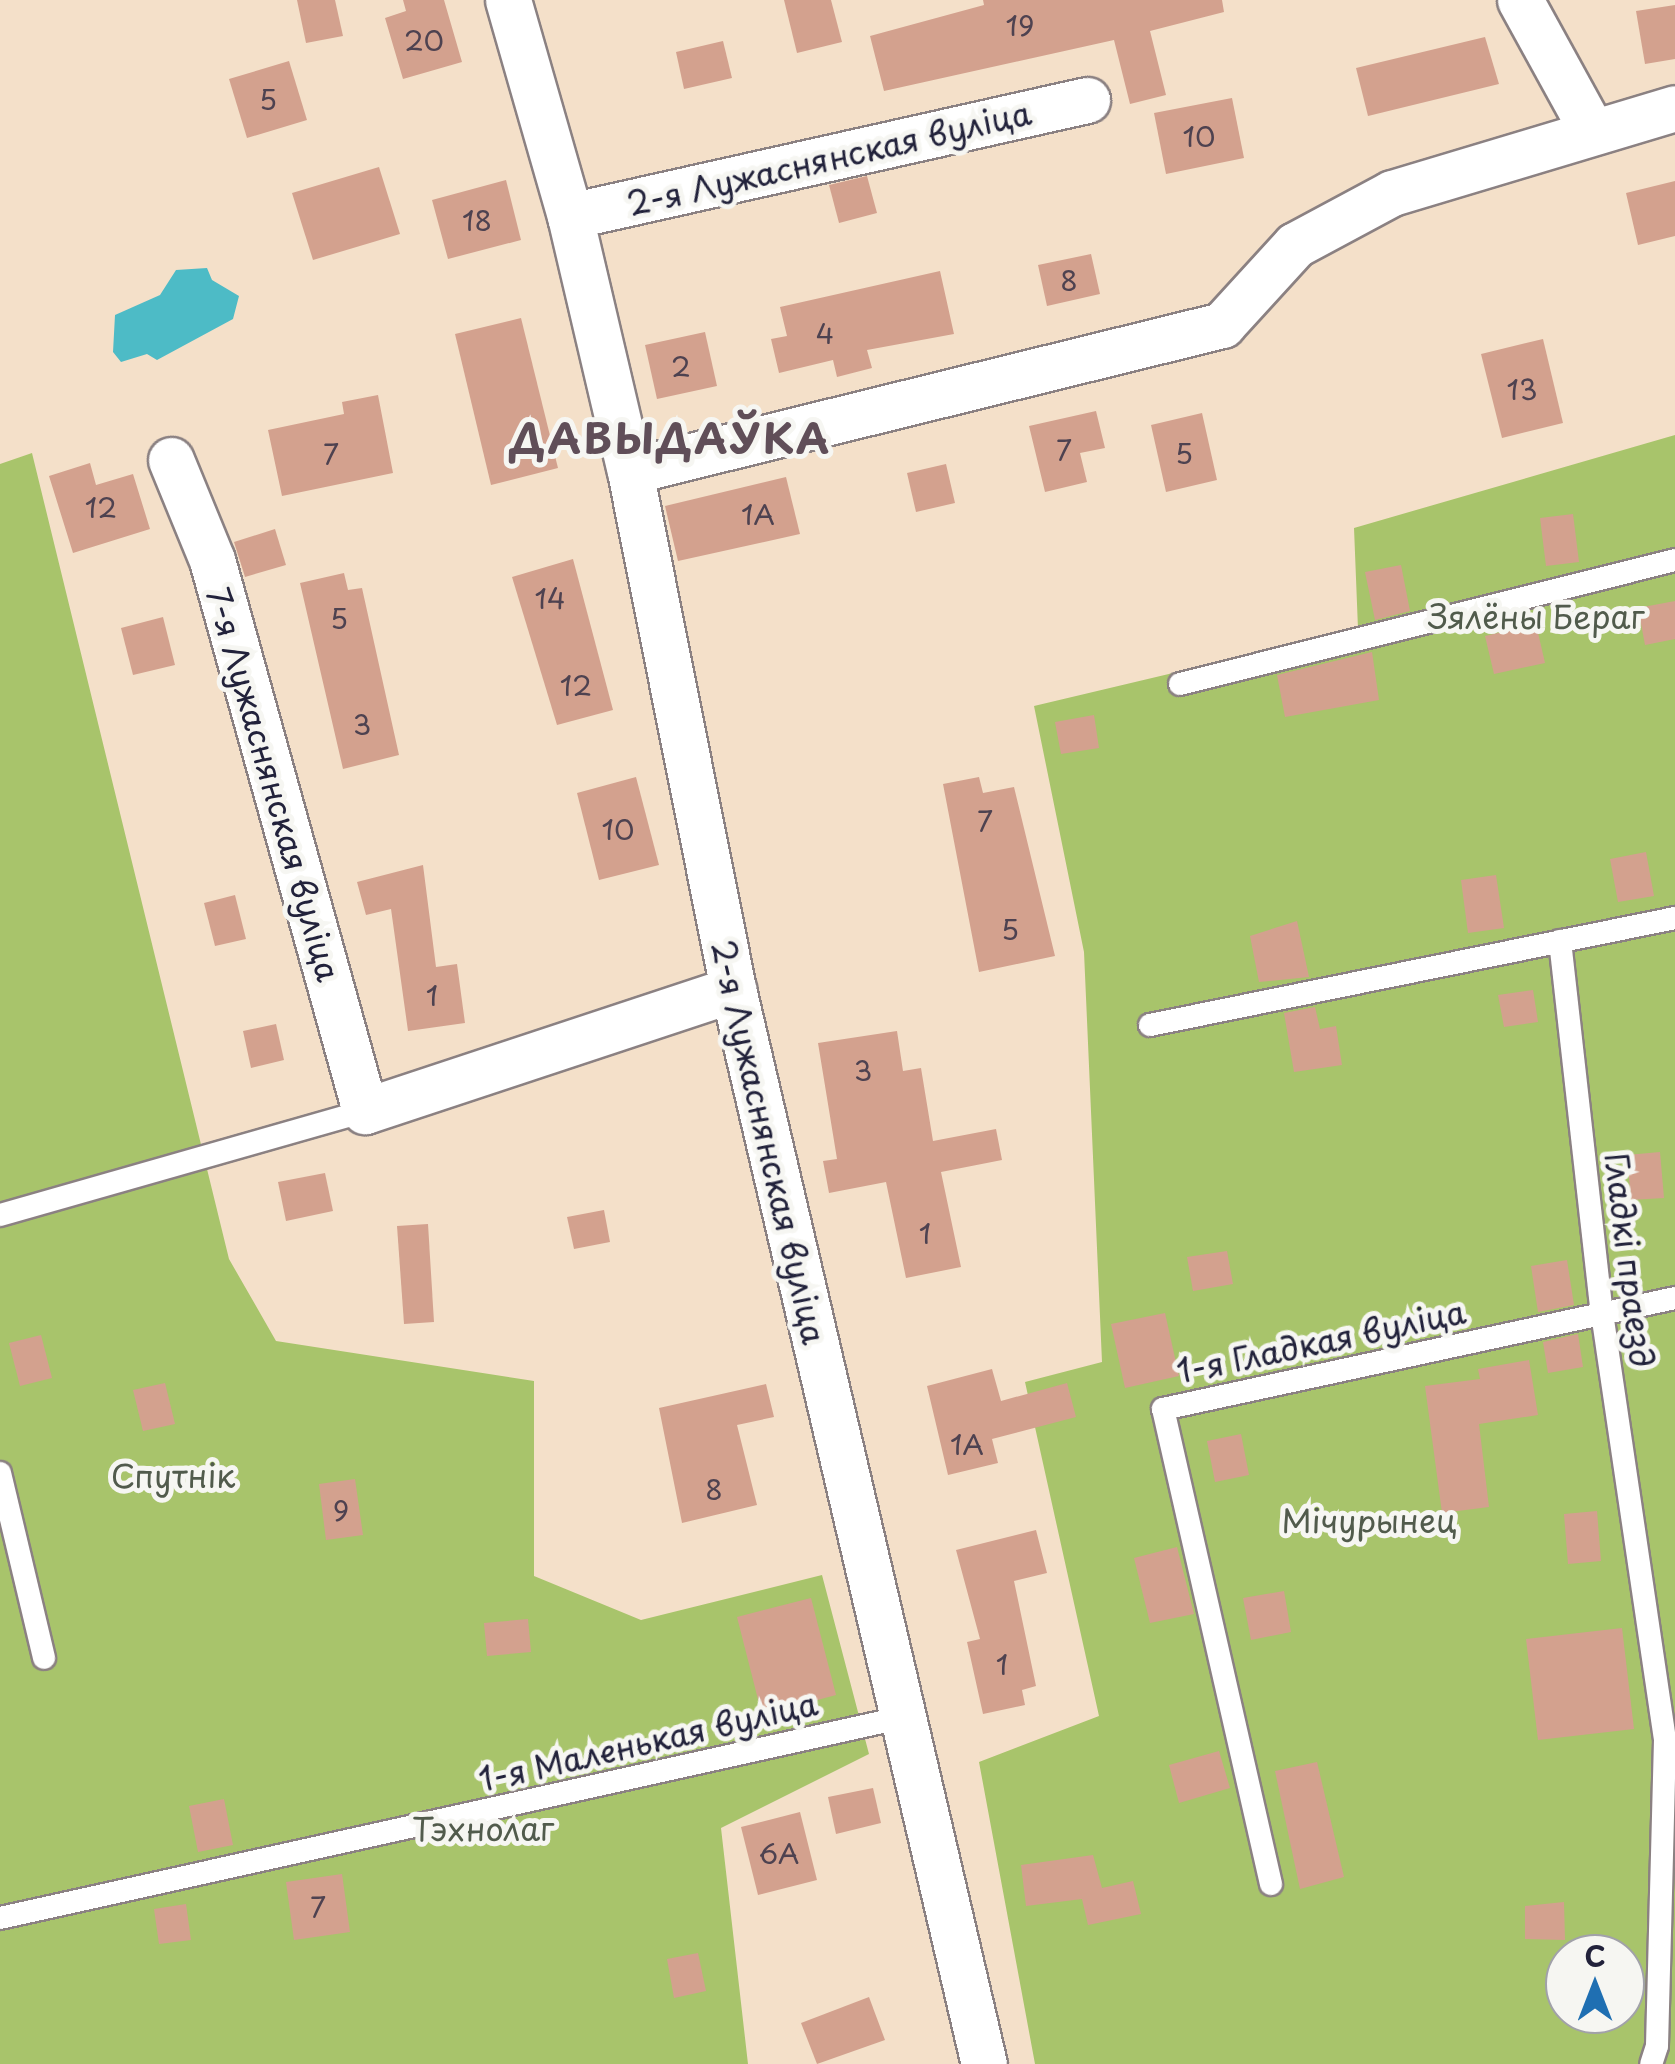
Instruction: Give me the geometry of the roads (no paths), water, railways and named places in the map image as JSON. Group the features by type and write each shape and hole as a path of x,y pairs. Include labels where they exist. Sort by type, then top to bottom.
{"street":[{"name":"2-я Лужаснянская вуліца","path":"508,0 570,216 630,470 733,989 900,1718 984,2064"},
{"path":"1520,0 1591,129"},
{"name":"2-я Лужаснянская вуліца","path":"570,216 1087,100"},
{"path":"630,470 1222,325 1295,244 1392,193 1591,129 1675,108"},
{"name":"7-я Лужаснянская вуліца","path":"171,460 212,560 365,1112"},
{"path":"365,1112 733,989"}],"lane":[{"path":"1180,684 1675,560"},
{"path":"1150,1025 1675,918"},
{"name":"Гладкі праезд","path":"1560,941 1602,1313 1665,1740 1657,2046 1651,2064"},
{"path":"0,1215 365,1112"},
{"name":"1-я Гладкая вуліца","path":"1270,1884 1163,1409 1675,1298"},
{"path":"0,1474 44,1658"},
{"name":"1-я Маленькая вуліца","path":"0,1918 900,1718"}],"water":[{"path":"207,268 212,280 239,296 233,319 157,360 147,354 121,362 113,352 115,315 160,295 176,270"}],"district":[{"name":"ДАВЫДАЎКА","path":"671,437"}],"park label":[{"name":"Зялёны Бераг","path":"1536,616"},
{"name":"Спутнік","path":"173,1475"},
{"name":"Мічурынец","path":"1369,1520"},
{"name":"Тэхнолаг","path":"483,1828"}]}
